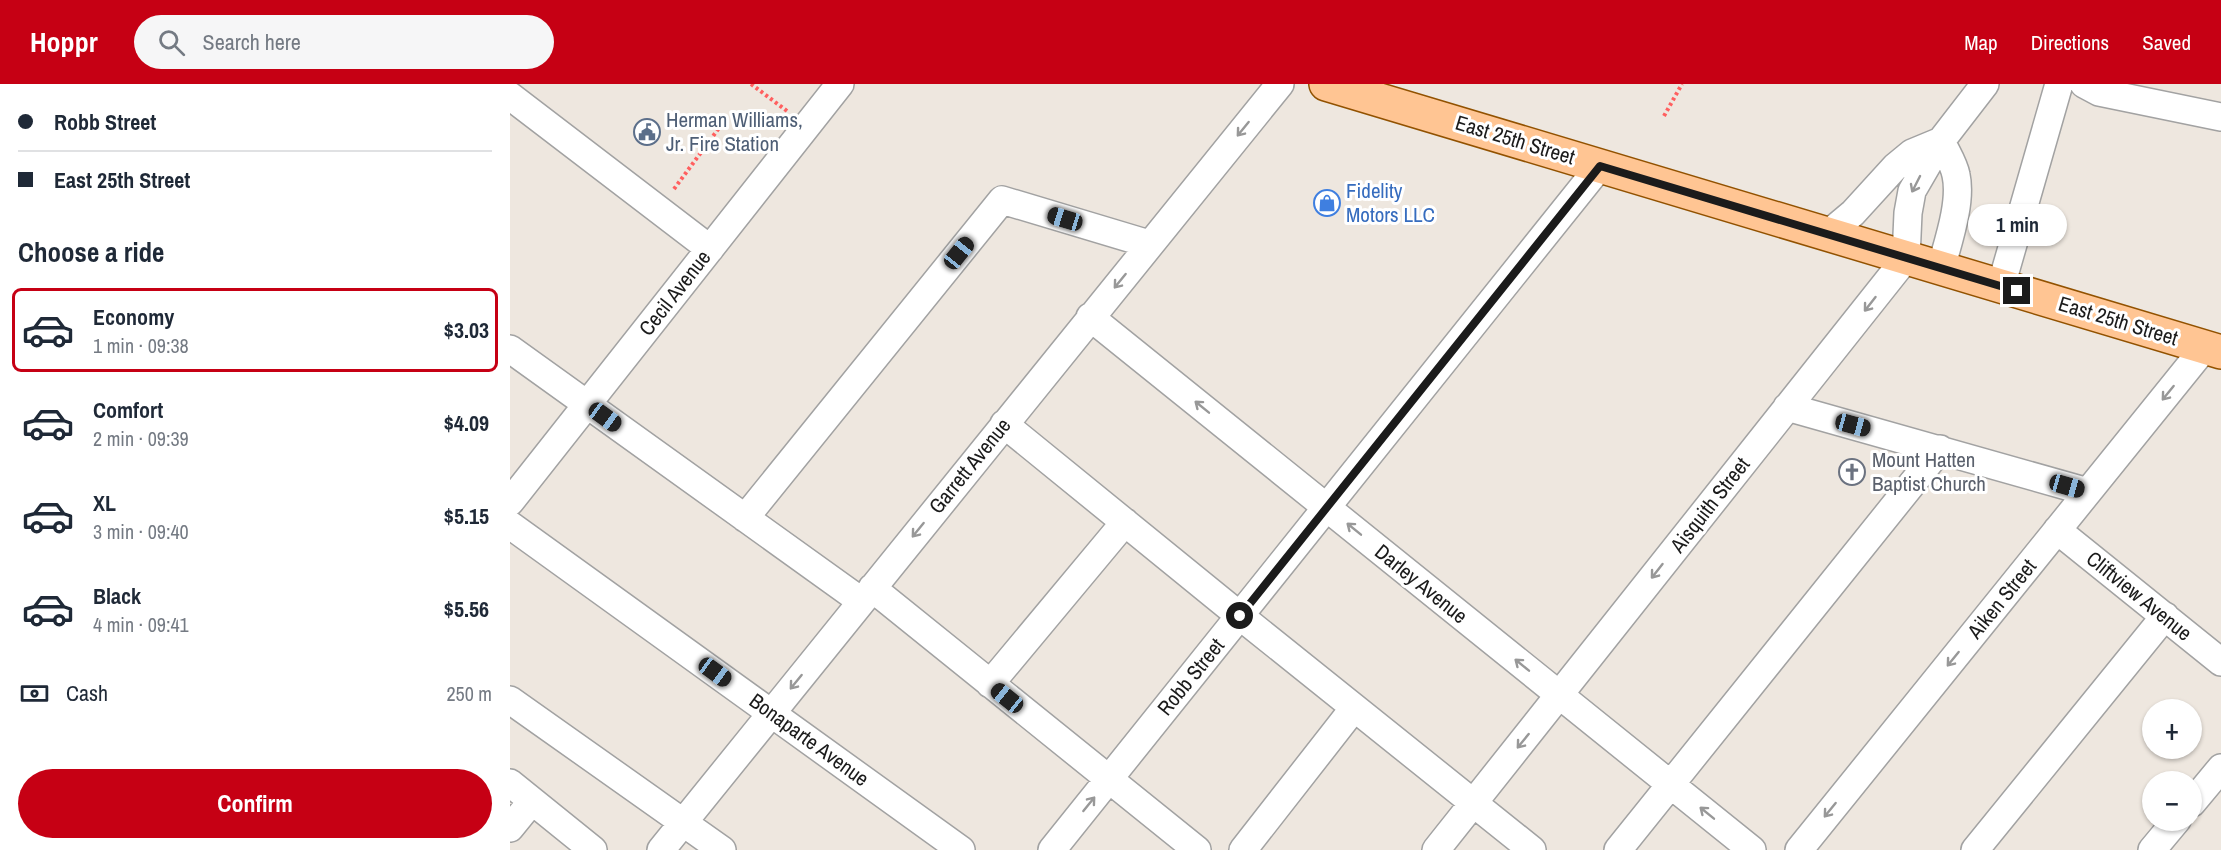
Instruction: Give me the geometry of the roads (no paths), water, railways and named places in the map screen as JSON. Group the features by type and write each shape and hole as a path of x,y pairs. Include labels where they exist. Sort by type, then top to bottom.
{"main road":[{"name":"East 25th Street","path":"1326,84 2213,350"}],"street":[{"name":"Cecil Avenue","path":"510,502 840,84"},
{"name":"Garrett Avenue","path":"662,850 771,712 1280,84"},
{"path":"1906,258 1908,213 1912,191 1941,141 1985,84"},
{"path":"2001,286 2059,84"},
{"path":"2084,84 2099,92 2221,117"},
{"path":"510,96 711,249"},
{"path":"1828,234 1853,213 1895,167 1912,153 1941,141"},
{"path":"1941,141 1956,176 1956,202 1941,268"},
{"name":"Robb Street","path":"1052,850 1600,166"},
{"path":"745,518 1002,200 1149,244"},
{"name":"Aisquith Street","path":"1436,850 1906,258"},
{"name":"Darley Avenue","path":"1090,317 1752,850"},
{"path":"510,349 745,518 866,595 990,684 1197,850"},
{"name":"Aiken Street","path":"1798,850 2088,492 2213,350"},
{"path":"1788,407 2088,492"},
{"path":"1004,424 1472,804 1532,850"},
{"path":"1618,850 1940,449"},
{"path":"990,684 1125,522"},
{"name":"Bonaparte Avenue","path":"510,525 961,850"},
{"name":"Cliftview Avenue","path":"2057,530 2221,662"},
{"path":"1978,849 2165,616"},
{"path":"510,700 722,850"},
{"path":"1243,850 1354,708"},
{"path":"2202,791 2221,768"},
{"path":"510,783 580,846"},
{"path":"510,828 532,801"},
{"path":"2152,850 2168,831"}],"place":[{"name":"Herman Williams, Jr. Fire Station","path":"647,132"},
{"name":"Fidelity Motors LLC","path":"1327,203"},
{"name":"Mount Hatten Baptist Church","path":"1852,472"}]}
